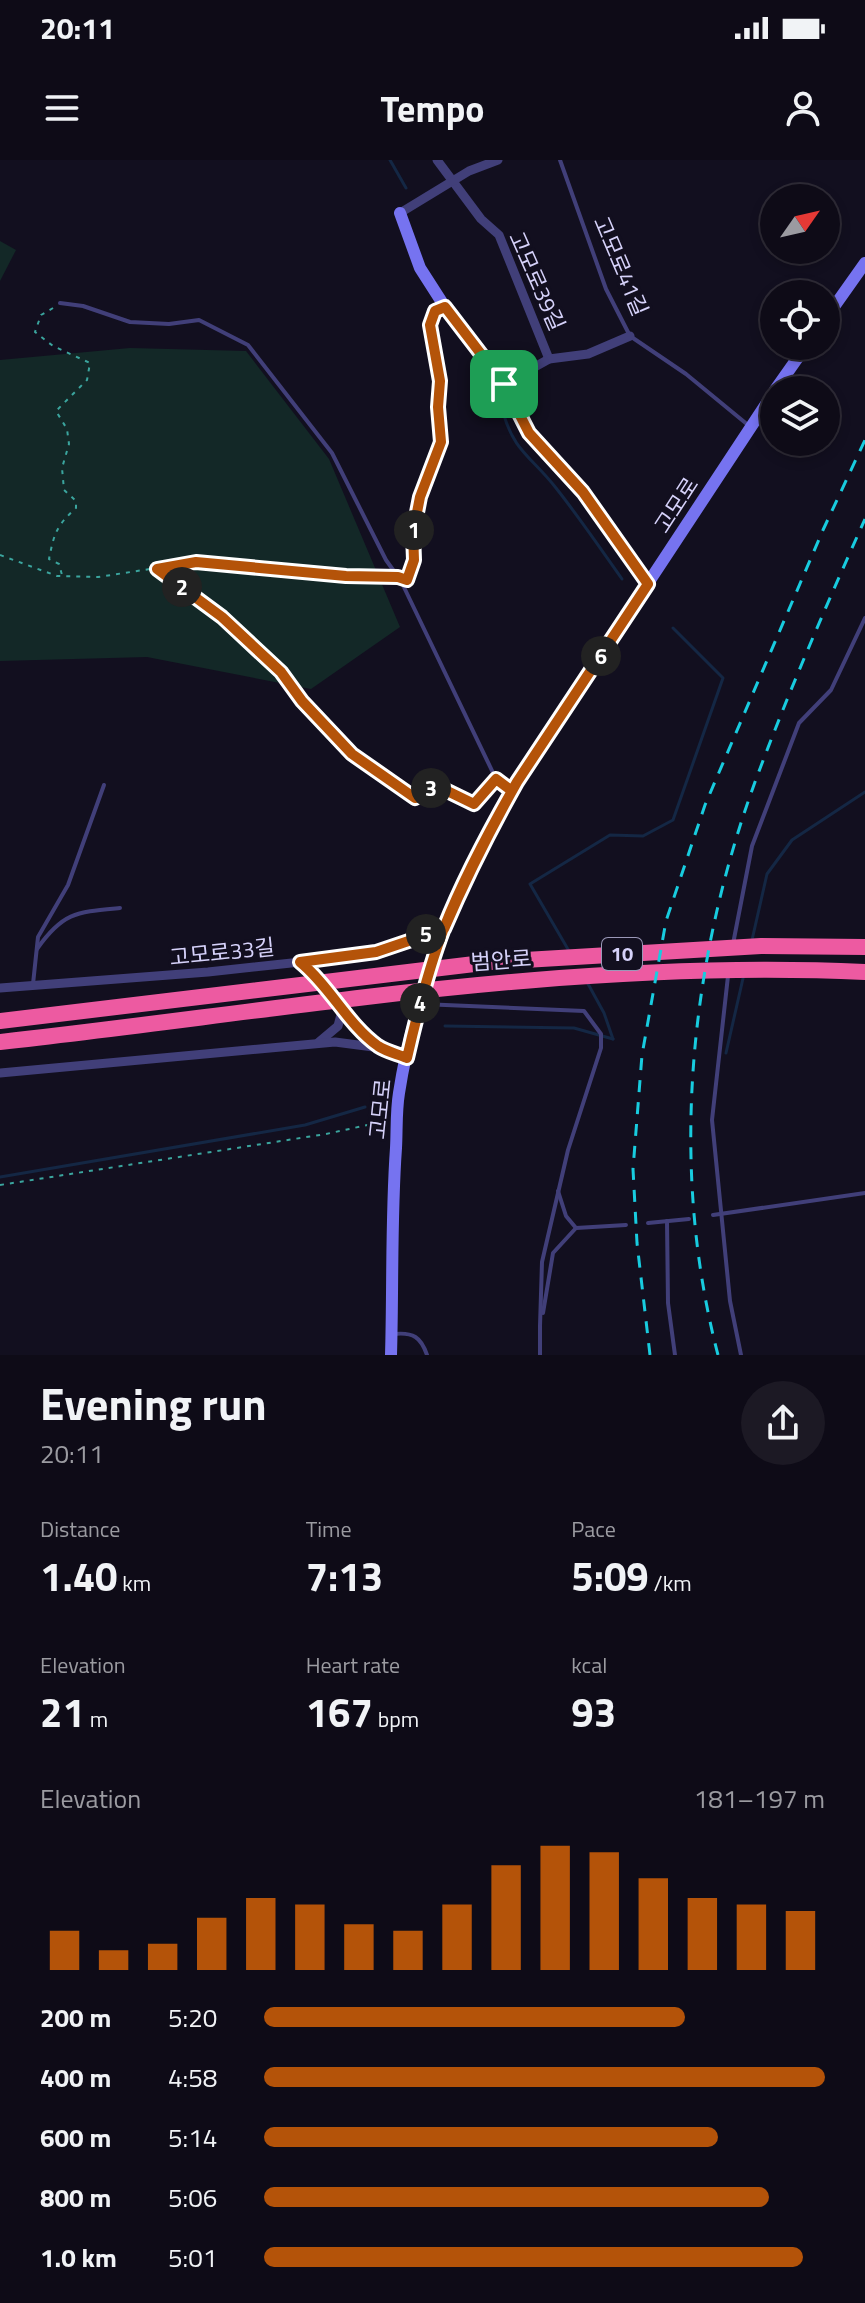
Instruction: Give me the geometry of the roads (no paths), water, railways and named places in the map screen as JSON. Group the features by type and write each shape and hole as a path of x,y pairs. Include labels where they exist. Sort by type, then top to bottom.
{"highway":[{"name":"범안로","path":"0,1021 491,962 799,945 865,947"},
{"name":"범안로","path":"0,1042 464,985 604,974 797,969 865,972"}],"main road":[{"path":"400,213 420,268 445,307 504,384 529,433 583,492 648,584"},
{"path":"840,298 865,263"},
{"name":"고모로","path":"391,1355 392,1199 399,1094 420,1004 444,929 483,841 512,791 760,413"}],"street":[{"name":"고모로39길","path":"437,160 451,183 499,235 549,359 504,384"},
{"path":"400,213 469,171 498,160"},
{"path":"549,359 588,354 630,336"},
{"name":"고모로33길","path":"0,988 366,954 444,929"},
{"path":"300,962 326,986 363,1033 381,1048"},
{"path":"316,1044 338,1026 343,1007"},
{"path":"0,1073 335,1042 381,1048 407,1058"}],"lane":[{"name":"고모로41길","path":"560,160 606,289 630,336 686,374 750,427"},
{"path":"60,303 83,306 130,322 169,324 199,320 248,345 332,453 386,560 398,577 496,779 512,791"},
{"path":"741,1355 730,1301 712,1120 723,1006 752,846 799,723 831,690 865,618"},
{"path":"33,986 38,937 68,885 104,785"},
{"path":"36,951 49,932 76,913 120,908"},
{"path":"420,1004 584,1011 601,1034 600,1055 568,1150 542,1262 540,1355"},
{"path":"558,1190 566,1216 576,1228"},
{"path":"713,1215 865,1193"},
{"path":"648,1223 689,1219"},
{"path":"667,1221 668,1303 675,1355"},
{"path":"540,1326 553,1253 576,1228 626,1225"},
{"path":"392,1334 412,1334 423,1341 427,1355"}],"waterway":[{"path":"390,160 406,188"},
{"path":"503,412 518,445 565,499 622,579"},
{"path":"569,951 530,884 610,835 643,836 673,820 723,678 673,628"},
{"path":"752,940 767,874 792,840 865,792"},
{"path":"726,1053 744,974"},
{"path":"587,982 604,1013 613,1039"},
{"path":"445,1026 574,1028 613,1039"},
{"path":"0,1177 305,1125 365,1107"}],"railway":[{"path":"650,1355 637,1243 633,1169 642,1055 666,921 705,805 865,440"},
{"path":"718,1355 703,1284 694,1212 691,1139 693,1066 701,994 714,922 732,851 755,782 865,519"}]}
